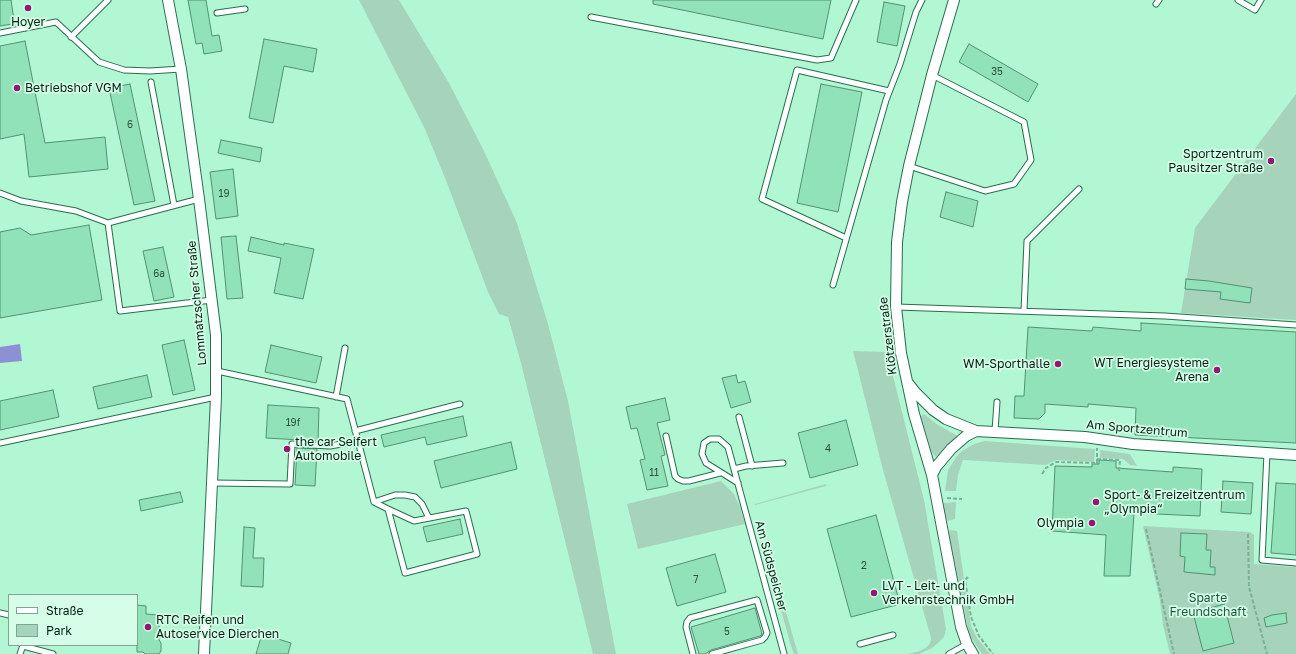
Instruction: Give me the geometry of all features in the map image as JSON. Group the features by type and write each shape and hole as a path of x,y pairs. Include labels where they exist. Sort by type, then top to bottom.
{"street":[{"name":"Lommatzscher Straße","path":"168,0 181,69 200,199 216,335 217,371 204,654"},
{"name":"Klötzerstraße","path":"954,0 932,75 909,166 899,223 896,307 900,353 914,414 932,475 960,627 973,654"},
{"name":"Am Sportzentrum","path":"907,382 933,410 946,418 976,431 1085,437 1133,444 1296,454"},
{"path":"932,475 955,445 966,436 976,431"}],"lane":[{"path":"71,37 108,0"},
{"path":"591,17 817,60 831,58 856,0"},
{"path":"833,285 877,128 889,91 900,64 916,12 922,0"},
{"path":"1238,0 1255,10 1261,0"},
{"path":"217,13 245,8"},
{"path":"0,33 56,22 98,62 124,70 150,71 181,69"},
{"path":"846,238 762,199 797,70 889,91"},
{"path":"909,166 984,190 1014,184 1031,160 1024,122 932,75"},
{"path":"151,82 174,205"},
{"path":"1024,311 1027,241 1079,189"},
{"path":"0,193 21,201 76,211 108,224 200,199"},
{"path":"108,224 120,311 212,300"},
{"path":"896,307 1165,316 1296,325"},
{"path":"336,397 345,348"},
{"path":"217,371 347,399 374,502 414,521 466,511 477,554 405,573 388,509"},
{"path":"0,443 216,397"},
{"path":"996,431 997,402"},
{"path":"355,431 460,404"},
{"path":"738,417 752,466"},
{"path":"666,436 675,476 683,481 689,481 720,473"},
{"name":"Am Südspeicher","path":"738,483 706,463 702,454 704,443 710,439 719,439 728,447 738,483 784,654"},
{"path":"212,483 290,484 292,444 330,446 358,441"},
{"path":"1267,453 1262,560 1296,563"},
{"path":"734,469 783,462"},
{"path":"374,502 395,496 405,495 415,497 422,504 429,518"},
{"path":"693,654 687,636 686,627 687,622 694,616 757,600 767,633"},
{"path":"712,654 762,640 767,633 778,631"},
{"path":"860,644 894,635"},
{"path":"949,654 967,644"},
{"path":"20,654 23,646 53,654"}],"path":[{"path":"1042,474 1046,468 1056,462 1097,464 1097,450"},
{"path":"1097,459 1120,460 1119,471"},
{"path":"936,500 944,498 962,499"},
{"path":"1146,529 1174,654"},
{"path":"1248,534 1249,587 1267,654"},
{"path":"968,577 965,580 966,590 973,621 978,636 993,654"}],"green space":[{"path":"359,0 399,0 449,83 483,149 517,223 548,324 568,401 616,654 593,654 521,363 508,317 499,314 488,292 425,129"},
{"name":"Sportzentrum Pausitzer Straße","path":"1296,94 1296,320 1181,313 1195,228"},
{"path":"853,351 887,352 924,500 946,629 944,637 939,642 932,648 919,654 908,654 920,651 927,647 931,638 883,470"},
{"path":"924,414 938,425 958,436 948,444 941,454 936,457 932,453 921,416"},
{"path":"985,441 1095,449 1094,462 1056,460 1046,465 963,460 958,475 956,491 945,491 948,470 957,456 962,451 974,444"},
{"path":"1100,450 1130,454 1137,466 1130,465 1123,459 1100,458"},
{"path":"721,481 734,494 745,524 638,549 627,504"},
{"path":"826,484 826,486 755,505 755,504"},
{"path":"956,502 955,519 948,521 942,505 944,503"},
{"name":"Sparte Freundschaft","path":"1143,526 1250,532 1254,535 1254,564 1296,567 1296,654 1170,654"},
{"path":"950,530 957,531 971,626 977,638 990,654 982,654 971,637 968,628 949,533"},
{"path":"772,563 798,654 794,654 791,646 768,564"}],"water":[{"path":"20,344 22,361 0,363 0,347"}],"building":[{"path":"0,0 11,0 14,20 12,24 0,26"},
{"path":"188,0 206,0 212,36 219,35 222,51 204,54 202,43 196,44"},
{"path":"653,0 831,0 823,39 653,4"},
{"path":"884,2 905,6 897,46 877,42"},
{"path":"264,39 317,49 313,72 284,66 273,123 249,118"},
{"path":"25,41 45,143 105,137 108,169 29,177 24,134 0,139 0,46"},
{"path":"969,44 1038,84 1028,102 959,62"},
{"path":"130,84 155,201 134,205 109,88"},
{"path":"821,84 862,92 838,212 797,203"},
{"path":"221,140 262,148 260,162 218,153"},
{"path":"233,169 238,216 216,219 210,172"},
{"path":"946,192 978,201 973,227 940,217"},
{"path":"89,225 102,300 0,318 0,232 20,228 31,235"},
{"path":"236,236 243,298 227,299 221,237"},
{"path":"251,237 284,245 284,243 314,249 303,299 274,293 281,258 248,251"},
{"path":"163,247 174,297 154,301 143,251"},
{"path":"1186,279 1252,288 1250,303 1220,299 1221,292 1185,289"},
{"name":"WT Energiesysteme Arena","path":"1141,323 1296,332 1296,443 1135,435 1136,408 1088,404 1088,407 1045,404 1045,413 1039,419 1014,418 1015,396 1024,396 1028,327 1092,331 1093,327 1141,331"},
{"path":"184,340 195,390 173,395 162,345"},
{"path":"271,345 322,357 316,383 265,372"},
{"path":"147,375 152,397 98,409 93,387"},
{"path":"736,375 738,383 745,381 751,402 731,408 722,378"},
{"path":"53,390 59,417 0,430 0,401"},
{"path":"665,398 670,420 657,423 665,455 661,456 668,486 647,490 640,460 645,459 637,428 631,429 626,407"},
{"path":"268,405 319,408 318,441 266,438"},
{"path":"463,416 467,436 427,445 425,437 384,447 381,435"},
{"path":"846,420 858,465 810,478 798,433"},
{"path":"511,442 517,469 441,488 434,461"},
{"path":"297,448 317,449 315,486 295,485"},
{"name":"Olympia","path":"1099,460 1116,461 1116,468 1173,472 1173,467 1202,469 1200,516 1134,513 1130,576 1104,576 1106,535 1052,531 1055,466 1092,467 1092,464 1099,464"},
{"path":"1223,481 1253,483 1251,514 1221,512"},
{"path":"1276,483 1296,484 1296,555 1271,553"},
{"path":"180,492 183,502 141,511 139,500"},
{"path":"876,515 900,604 851,617 827,529"},
{"path":"460,519 463,534 427,542 423,527"},
{"path":"244,527 255,528 253,558 264,558 263,587 241,586"},
{"path":"1181,533 1207,534 1206,550 1211,550 1210,567 1215,567 1215,575 1184,572 1185,557 1180,556"},
{"path":"715,554 726,592 677,606 666,568"},
{"path":"1224,604 1234,643 1203,651 1193,613"},
{"name":"RTC Reifen und Autoservice Dierchen","path":"138,605 146,606 146,614 159,615 159,640 161,643 161,651 159,654 145,654 143,652 137,652"},
{"path":"755,608 762,634 760,636 711,650 705,654 699,654 691,627"},
{"path":"1286,613 1287,623 1266,627 1264,618"},
{"path":"262,634 291,643 288,654 256,654"}],"place":[{"name":"Hoyer","path":"28,8"},
{"name":"Betriebshof VGM","path":"17,88"},
{"name":"Sportzentrum Pausitzer Straße","path":"1271,161"},
{"name":"WM-Sporthalle","path":"1058,364"},
{"name":"WT Energiesysteme Arena","path":"1217,370"},
{"name":"the car Seifert Automobile","path":"287,449"},
{"name":"Sport- & Freizeitzentrum „Olympia“","path":"1096,502"},
{"name":"Olympia","path":"1092,523"},
{"name":"LVT - Leit- und Verkehrstechnik GmbH","path":"874,593"},
{"name":"RTC Reifen und Autoservice Dierchen","path":"148,627"}]}
